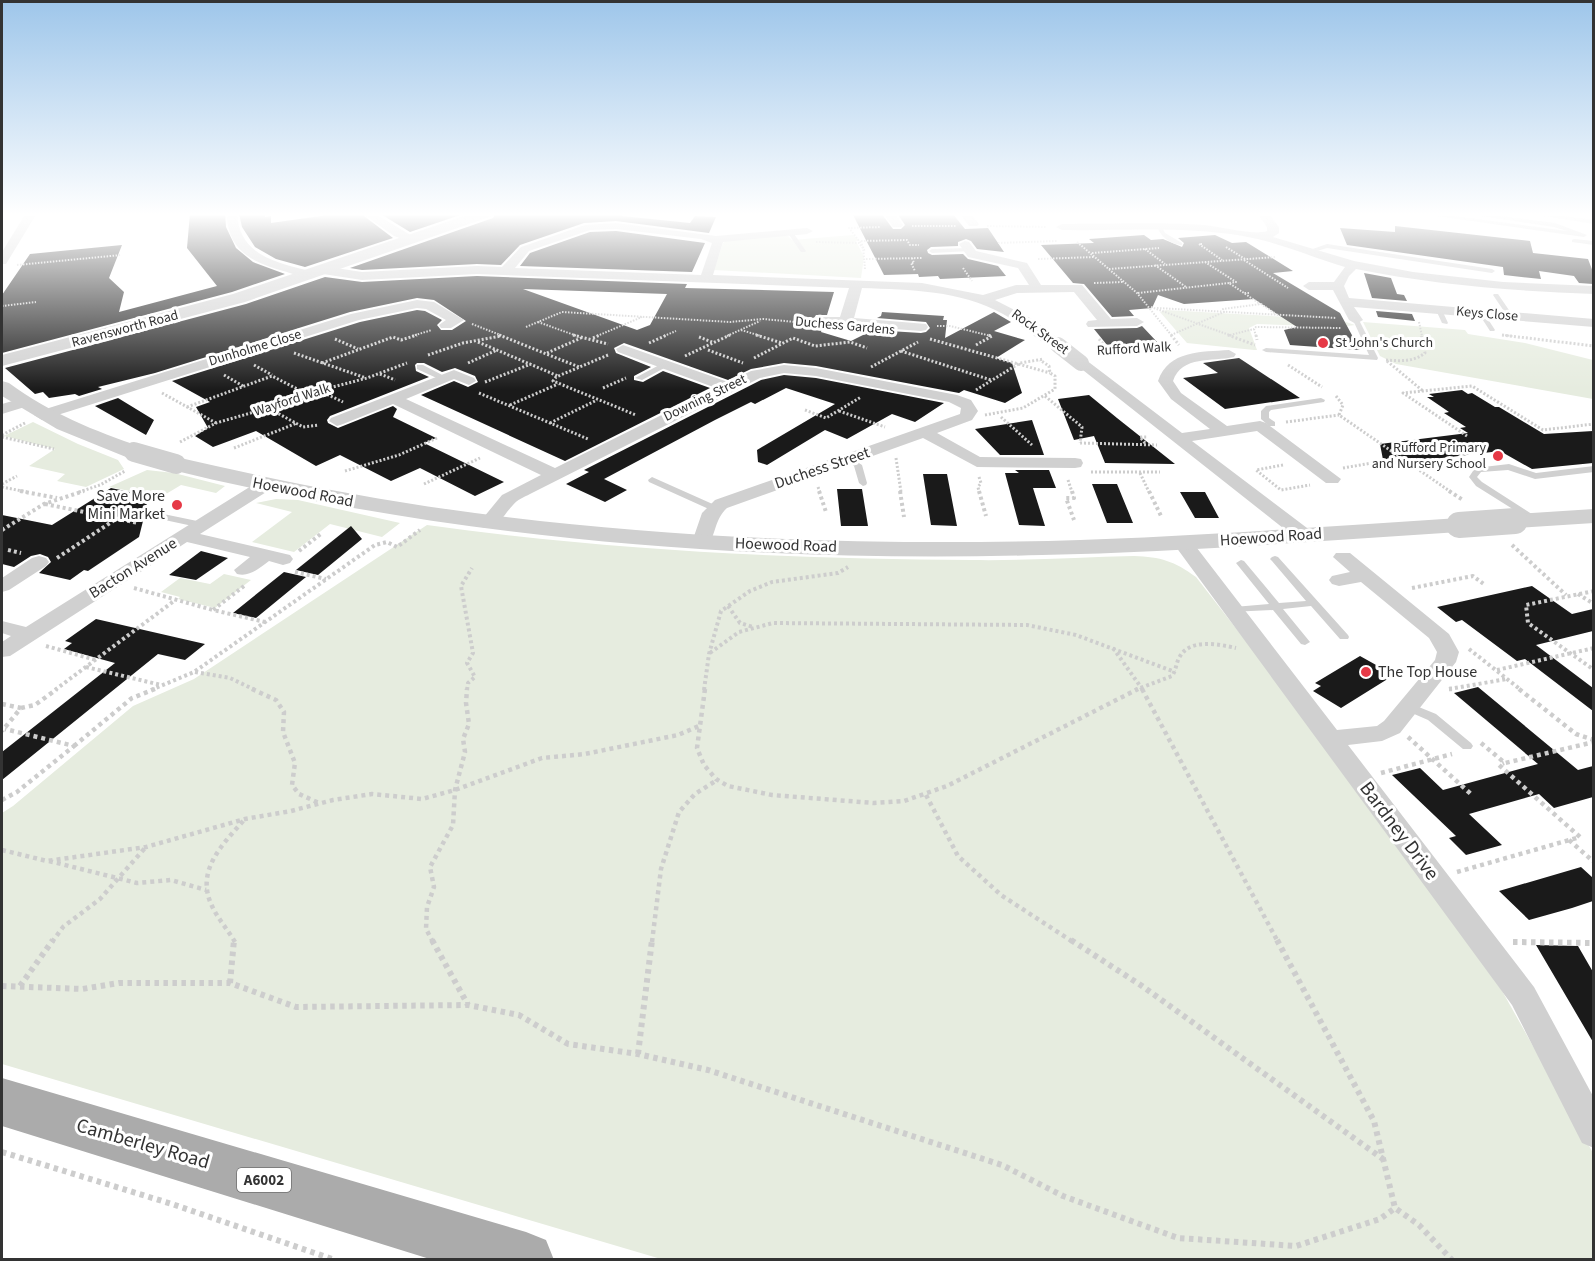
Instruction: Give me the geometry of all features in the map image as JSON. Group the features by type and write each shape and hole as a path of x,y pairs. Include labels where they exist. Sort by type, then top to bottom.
{"main road":[{"name":"Camberley Road","path":"2,1102 526,1260"}],"street":[{"name":"Rock Street","path":"311,272 369,276 444,272"},
{"name":"Ravensworth Road","path":"2,362 225,303 319,272"},
{"name":"Rock Street","path":"529,272 856,283 946,290 985,298 1013,312 1058,345 1084,357 1179,438 1304,535"},
{"path":"706,278 708,272"},
{"path":"1027,272 1037,288"},
{"path":"1338,286 1346,272"},
{"path":"1395,272 1449,281 1593,290"},
{"path":"846,321 856,283"},
{"path":"1309,286 1338,286"},
{"path":"1338,286 1358,324"},
{"path":"985,298 1016,289 1063,287 1081,290 1107,323"},
{"name":"Keys Close","path":"1345,302 1593,323"},
{"name":"Dunholme Close","path":"42,415 380,312 417,304 429,305 445,325"},
{"path":"814,322 846,321 921,327"},
{"path":"1092,324 1137,322"},
{"path":"1224,431 1176,396 1165,381 1166,375 1174,364 1182,360 1229,354"},
{"path":"621,355 666,365 727,387"},
{"name":"Downing Street","path":"488,523 508,499 756,374 784,369 816,372 960,400"},
{"path":"336,422 449,376 469,385"},
{"name":"Hoewood Road","path":"2,387 42,415 99,440 130,461 176,454 265,485 438,516 603,536 868,549 959,549 1183,543 1304,535 1464,515 1519,527 1593,516"},
{"path":"394,399 554,474"},
{"path":"960,400 968,405 970,411 967,416"},
{"path":"2,410 23,403"},
{"name":"Duchess Street","path":"714,508 733,499 967,416"},
{"path":"1179,438 1272,424 1315,470"},
{"path":"918,434 977,462 1077,465"},
{"name":"Bacton Avenue","path":"2,651 265,485"},
{"path":"701,542 714,508"},
{"path":"184,536 281,562"},
{"name":"Bardney Drive","path":"1183,543 1523,996 1593,1132"},
{"path":"1331,739 1382,733 1392,727 1445,662 1448,652 1438,634 1343,557"},
{"path":"6,579 47,561"},
{"path":"248,575 281,562"},
{"path":"1339,580 1365,575"},
{"path":"2,627 23,637"}],"lane":[{"path":"1496,295 1510,316"},
{"path":"1438,310 1445,323"},
{"path":"1482,314 1492,330"},
{"path":"1266,350 1374,358 1358,324"},
{"path":"639,378 666,365"},
{"path":"420,368 449,376"},
{"path":"1272,424 1265,419 1265,411 1269,408 1321,400"},
{"path":"848,459 858,465 863,483"},
{"path":"1519,527 1473,477 1478,470 1509,467 1535,476 1593,469"},
{"path":"652,480 714,508"},
{"path":"149,514 202,525"},
{"path":"1275,559 1344,637"},
{"path":"1241,563 1305,642"},
{"path":"1234,610 1313,603"},
{"path":"1415,699 1432,717 1468,745"}],"path":[{"path":"856,283 862,279 864,272"},
{"path":"1112,272 1151,308 1171,335 1224,312 1223,309 1261,304"},
{"path":"1165,272 1187,288"},
{"path":"1137,293 1236,282 1221,272"},
{"path":"1264,272 1288,288"},
{"path":"1229,283 1277,315"},
{"path":"1244,293 1249,293"},
{"path":"2,306 36,302"},
{"path":"1151,308 1199,323 1266,350 1325,389"},
{"name":"Duchess Gardens","path":"526,327 562,312 730,322 763,319 814,322"},
{"name":"Duchess Gardens","path":"592,338 642,317"},
{"path":"666,365 763,319"},
{"path":"537,322 582,338 592,338 621,355"},
{"path":"1266,350 1256,337 1254,329 1256,327 1358,324"},
{"path":"445,325 501,336 580,367"},
{"name":"Wayford Walk","path":"367,378 322,363 393,337 400,340 445,325"},
{"path":"1374,358 1404,361 1422,357 1425,353 1421,325"},
{"path":"921,327 950,326 992,336 976,345"},
{"path":"741,330 783,343 793,338 815,346 850,342 867,348"},
{"name":"Rufford Walk","path":"1084,357 1180,347 1171,335"},
{"path":"424,357 463,343 501,336"},
{"path":"699,337 714,342"},
{"path":"546,353 582,338"},
{"name":"Duchess Gardens","path":"850,378 926,338 1050,373 1049,366 1040,359 1020,363"},
{"path":"477,342 558,376"},
{"path":"449,376 458,367 498,350"},
{"path":"708,350 743,363"},
{"name":"Duchess Gardens","path":"901,351 992,380"},
{"path":"621,355 602,357 558,376 553,381 655,423"},
{"path":"602,357 621,355"},
{"path":"1387,360 1423,391"},
{"name":"Wayford Walk","path":"176,454 216,423 307,394 367,378 413,361"},
{"path":"960,400 1020,363"},
{"path":"469,385 532,364"},
{"path":"967,416 1011,412 1028,407 1056,389 1055,376 1050,373"},
{"path":"216,423 187,407 272,376 307,394"},
{"path":"603,388 630,376"},
{"path":"509,405 559,384"},
{"path":"469,385 509,405 608,447"},
{"path":"805,410 826,418 882,385"},
{"path":"1467,436 1403,393 1472,386 1543,430 1593,424"},
{"path":"1332,393 1339,398 1342,405 1339,415"},
{"path":"1045,396 1082,427 1074,498 1066,498 1074,520"},
{"path":"550,423 598,400"},
{"path":"268,408 303,427 319,425 329,420 336,422"},
{"path":"839,411 918,434"},
{"path":"2,436 42,415"},
{"path":"1272,424 1339,415 1402,458 1464,515"},
{"path":"1001,417 1033,446 1044,463"},
{"path":"234,448 297,423"},
{"path":"345,471 399,455 458,429"},
{"path":"2,436 54,449"},
{"path":"894,443 904,517"},
{"path":"1080,443 1156,444 1165,451"},
{"path":"424,484 500,449"},
{"path":"1315,470 1334,480 1281,490 1256,470 1315,470 1402,458"},
{"path":"2,530 44,504 100,485 130,461"},
{"path":"977,462 981,483 978,487 986,516"},
{"path":"1077,465 1160,472"},
{"path":"813,471 826,512"},
{"path":"1140,472 1162,518"},
{"path":"2,486 17,476"},
{"path":"2,478 10,480"},
{"path":"2,486 59,499"},
{"path":"44,504 171,530 184,536"},
{"path":"2,800 17,792 132,698 194,672 375,545 387,542 397,547 438,516"},
{"path":"47,561 117,519"},
{"path":"1519,527 1566,596"},
{"path":"281,562 326,579"},
{"path":"857,562 838,573 772,582 750,591 722,611 709,654 697,748 700,761 717,780 743,790 841,804 891,803 926,795 1141,687 1172,676 1177,661 1185,650 1200,645 1217,644 1249,654 1265,652"},
{"path":"468,1005 426,929 427,907 434,887 430,867 453,825 455,790 465,752 463,739 469,724 466,703 468,683 475,677 467,663 473,653 461,586 472,568"},
{"path":"213,610 248,575"},
{"path":"1387,593 1473,576 1485,585"},
{"path":"110,583 175,598 174,602"},
{"path":"1593,591 1526,605 1528,623 1593,670"},
{"path":"1577,593 1593,604"},
{"path":"2,704 21,708 34,705 174,602 265,622"},
{"path":"728,606 740,623 753,627"},
{"path":"709,654 725,638 753,627 791,621 1028,625 1076,634 1175,672"},
{"path":"23,637 96,660"},
{"path":"1113,648 1141,687 1374,1120 1395,1208 1419,1226 1452,1260"},
{"path":"1593,648 1497,670 1576,734 1593,741"},
{"path":"86,667 162,685"},
{"path":"194,672 230,678 276,700 284,712 283,732 295,763 290,775 291,786 301,797 319,804"},
{"path":"1415,699 1507,679"},
{"path":"21,708 3,730 74,746"},
{"path":"47,861 146,847 245,819 372,794 422,799 455,790 542,758 585,754 678,735 700,726"},
{"path":"1392,727 1405,734 1472,795"},
{"path":"1435,878 1580,837 1499,765 1593,741"},
{"path":"1360,778 1432,759 1468,745 1505,763"},
{"path":"638,1054 661,869 679,812 695,794 717,780"},
{"path":"926,795 958,856 1000,895 1142,986 1383,1159"},
{"path":"230,983 235,941 217,917 206,890 205,871 220,846 245,819"},
{"path":"1569,840 1593,861"},
{"path":"20,987 63,927 100,899 146,847"},
{"path":"2,850 137,883 171,880 206,890"},
{"path":"1482,941 1593,943"},
{"path":"2,986 82,988 119,983 230,983 296,1007 468,1005 519,1015 568,1044 638,1054 708,1070 1002,1165 1063,1196 1178,1238 1296,1246 1380,1219 1395,1208"},
{"path":"2,1152 172,1204 335,1260"}],"shaded area":[{"path":"748,272 862,272 861,278"},
{"path":"1166,310 1340,320 1355,325 1340,327 1257,324 1249,328 1257,350 1254,350 1187,343 1160,312"},
{"path":"1363,322 1465,330 1468,334 1525,343 1593,360 1593,399 1396,364 1380,356"},
{"path":"33,422 118,460 124,469 86,487 57,481 65,474 29,466 55,449 4,436"},
{"path":"147,470 174,473 225,486 216,493 181,485 161,497 109,487"},
{"path":"276,499 298,500 400,523 382,537 330,524 294,552 252,542 292,512 256,503"},
{"path":"427,525 562,541 766,555 991,560 1134,556 1167,561 1196,577 1290,698 1501,989 1593,1153 1593,1259 661,1259 2,1064 2,813 133,706 194,679"},
{"path":"224,574 251,580 215,608 178,599 180,597 161,592 180,578 210,584"}],"building":[{"path":"18,272 111,272 109,278 124,292 119,312 217,286 206,272 279,272 285,274 232,292 2,353 2,295"},
{"path":"882,272 1003,272 1006,276 940,279 938,276 919,277 918,274 884,275"},
{"path":"1064,272 1285,272 1273,273 1340,313 1360,350 1290,345 1284,330 1297,327 1254,299 1184,304 1158,295 1152,308 1129,310 1134,316 1112,317 1084,284 1073,283"},
{"path":"1504,272 1539,272 1541,279 1504,275"},
{"path":"1545,272 1593,272 1593,284 1579,283 1574,276"},
{"path":"1364,273 1391,278 1397,294 1404,295 1407,301 1372,298"},
{"path":"477,276 687,284 685,288 834,292 827,315 816,315 812,321 816,325 823,326 821,332 851,341 873,330 921,333 930,328 926,322 877,318 882,312 944,316 943,320 947,320 945,338 994,312 1011,322 994,331 1025,340 996,358 1012,363 1022,393 1005,403 964,390 959,393 816,366 784,363 751,369 728,380 624,343 614,348 616,353 651,367 634,376 634,380 643,382 663,371 710,388 565,461 421,395 454,381 468,387 478,382 475,376 455,368 442,372 424,363 417,363 416,371 429,377 330,416 327,420 328,423 338,428 393,406 397,409 393,417 436,438 424,443 504,482 475,496 420,468 391,481 340,455 316,466 256,431 213,447 195,436 208,428 196,407 210,402 172,381 360,322 417,310 425,311 442,320 437,325 441,330 452,330 466,321 434,300 417,298 350,312 155,373 98,387 102,389 79,396 75,394 49,398 43,392 35,394 5,368 246,304 325,277 362,282","holes":["523,289 667,294 650,325 637,330"]},
{"path":"1376,311 1412,314 1415,321 1378,317"},
{"path":"1142,326 1158,343 1107,345 1094,329 1137,328"},
{"path":"1239,358 1300,398 1225,409 1183,378 1218,373 1203,363"},
{"path":"784,375 816,378 944,403 915,422 892,414 847,439 825,430 767,465 758,462 757,450 835,404 786,388 755,404 751,402 715,420 604,479 627,490 605,502 566,484 589,472 584,470 761,380"},
{"path":"1462,390 1499,407 1544,434 1593,431 1593,463 1532,469 1500,451 1384,465 1380,444 1468,433 1460,428 1466,427 1444,413 1449,412 1427,397 1434,397 1429,394"},
{"path":"1089,395 1175,464 1105,463 1094,436 1074,440 1058,399"},
{"path":"118,398 154,420 146,435 95,406"},
{"path":"1032,420 1044,455 1000,455 975,429"},
{"path":"1015,470 1049,470 1056,488 1033,488 1045,526 1019,525 1005,473 1019,473"},
{"path":"923,474 947,474 957,526 931,525"},
{"path":"1092,484 1117,484 1133,523 1107,523"},
{"path":"111,488 149,496 142,514 144,517 139,537 88,571 84,570 70,580 39,573 51,562 48,557 40,554 31,556 14,567 2,564 2,515 52,525"},
{"path":"837,489 862,489 868,526 841,526"},
{"path":"1180,492 1205,492 1219,518 1195,518"},
{"path":"351,526 362,539 318,575 296,570"},
{"path":"201,551 228,558 196,580 169,575"},
{"path":"284,572 306,577 256,618 233,613"},
{"path":"1532,586 1572,614 1593,609 1593,631 1536,645 1593,688 1593,711 1525,659 1517,661 1462,620 1456,622 1437,607"},
{"path":"96,619 205,644 185,660 158,654 2,780 2,752 115,663 64,649 72,643 65,641"},
{"name":"The Top House","path":"1360,656 1394,675 1341,708 1313,691 1321,686 1315,683"},
{"path":"1478,687 1578,770 1593,766 1593,797 1554,808 1539,794 1469,814 1502,845 1466,855 1449,838 1456,836 1392,775 1420,768 1443,790 1538,764 1454,693"},
{"path":"1581,867 1593,878 1593,901 1572,908 1529,920 1499,891"},
{"path":"1536,945 1578,946 1593,972 1593,1042"}],"place":[{"name":"St John's Church","path":"1323,343"},
{"name":"Rufford Primary and Nursery School","path":"1498,456"},
{"name":"Save More Mini Market","path":"177,505"},
{"name":"The Top House","path":"1366,672"}]}
